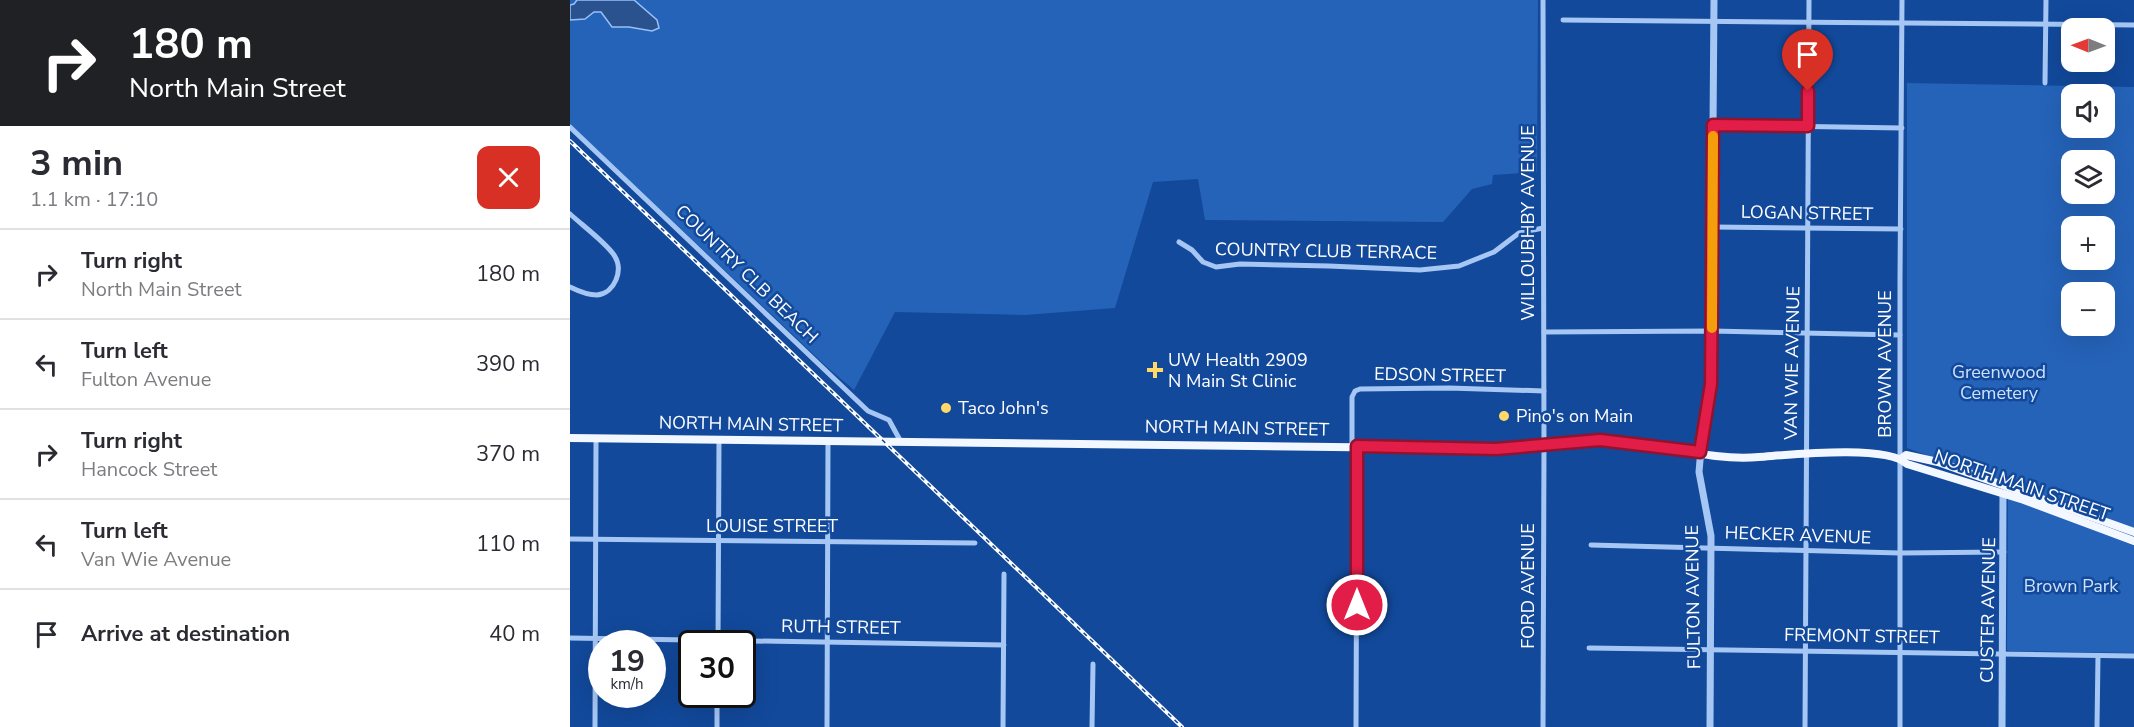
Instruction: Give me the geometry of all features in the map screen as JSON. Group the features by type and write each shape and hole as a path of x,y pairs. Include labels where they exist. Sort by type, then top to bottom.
{"main road":[{"name":"NORTH MAIN STREET","path":"570,438 1496,449 1607,440 1740,458 1806,453 1884,454 1901,459 1906,464 2003,494 2134,541"},
{"name":"NORTH MAIN STREET","path":"1901,459 1906,454 1938,462 2134,532"}],"street":[{"name":"WILLOUBHBY AVENUE","path":"1543,0 1544,446"},
{"name":"FULTON AVENUE","path":"1710,727 1711,536 1699,479 1700,452 1711,384 1714,0"},
{"name":"VAN WIE AVENUE","path":"1805,727 1809,0"},
{"name":"BROWN AVENUE","path":"1900,727 1902,0"},
{"path":"2045,84 2046,0"},
{"path":"1563,20 2134,25"},
{"path":"1713,125 1902,128"},
{"name":"COUNTRY CLB BEACH","path":"570,127 868,411 889,420 901,442"},
{"path":"570,214 615,256 619,269 614,284 603,293 589,294 570,287"},
{"name":"LOGAN STREET","path":"1713,227 1901,229"},
{"name":"COUNTRY CLUB TERRACE","path":"1179,242 1192,250 1203,262 1216,267 1240,264 1420,270 1459,266 1494,252 1519,233 1543,228"},
{"path":"1544,332 1712,331 1900,335"},
{"name":"EDSON STREET","path":"1356,727 1352,397 1355,391 1360,389 1449,388 1544,391"},
{"path":"596,439 596,630"},
{"path":"718,630 719,440"},
{"path":"827,727 828,442"},
{"name":"FORD AVENUE","path":"1543,727 1544,446"},
{"name":"CUSTER AVENUE","path":"2002,727 2003,494"},
{"name":"LOUISE STREET","path":"570,539 975,543"},
{"name":"HECKER AVENUE","path":"1591,545 1900,553 2004,552"},
{"path":"1003,727 1004,574"},
{"name":"RUTH STREET","path":"570,638 588,638"},
{"name":"RUTH STREET","path":"756,642 1004,645"},
{"name":"FREMONT STREET","path":"1589,648 2134,656"},
{"path":"2097,656 2097,727"},
{"path":"1092,727 1093,664"},
{"path":"595,708 595,727"},
{"path":"717,708 717,727"}],"green space":[{"path":"570,0 1538,0 1537,172 1493,175 1492,184 1472,189 1443,222 1205,220 1198,179 1153,182 1115,308 1025,315 895,312 854,390 570,124"},
{"name":"Greenwood Cemetery","path":"1907,83 2061,86 2061,138 2115,138 2115,87 2134,87 2134,529 1907,448"},
{"name":"Brown Park","path":"2008,497 2134,541 2134,653 2007,650"}],"shaded area":[{"path":"577,0 634,0 657,20 659,28 652,31 612,27 601,12 594,12 585,19 570,20 570,5"}],"railway":[{"path":"570,141 1182,727"}],"slow traffic":[{"path":"1712,328 1713,136"}],"place":[{"name":"UW Health 2909 N Main St Clinic","path":"1155,370"},
{"name":"Taco John's","path":"946,408"},
{"name":"Pino's on Main","path":"1504,416"}],"route":[{"path":"1357,605 1357,446 1496,449 1600,440 1700,452 1711,384 1713,125 1808,126 1808,91"}]}
